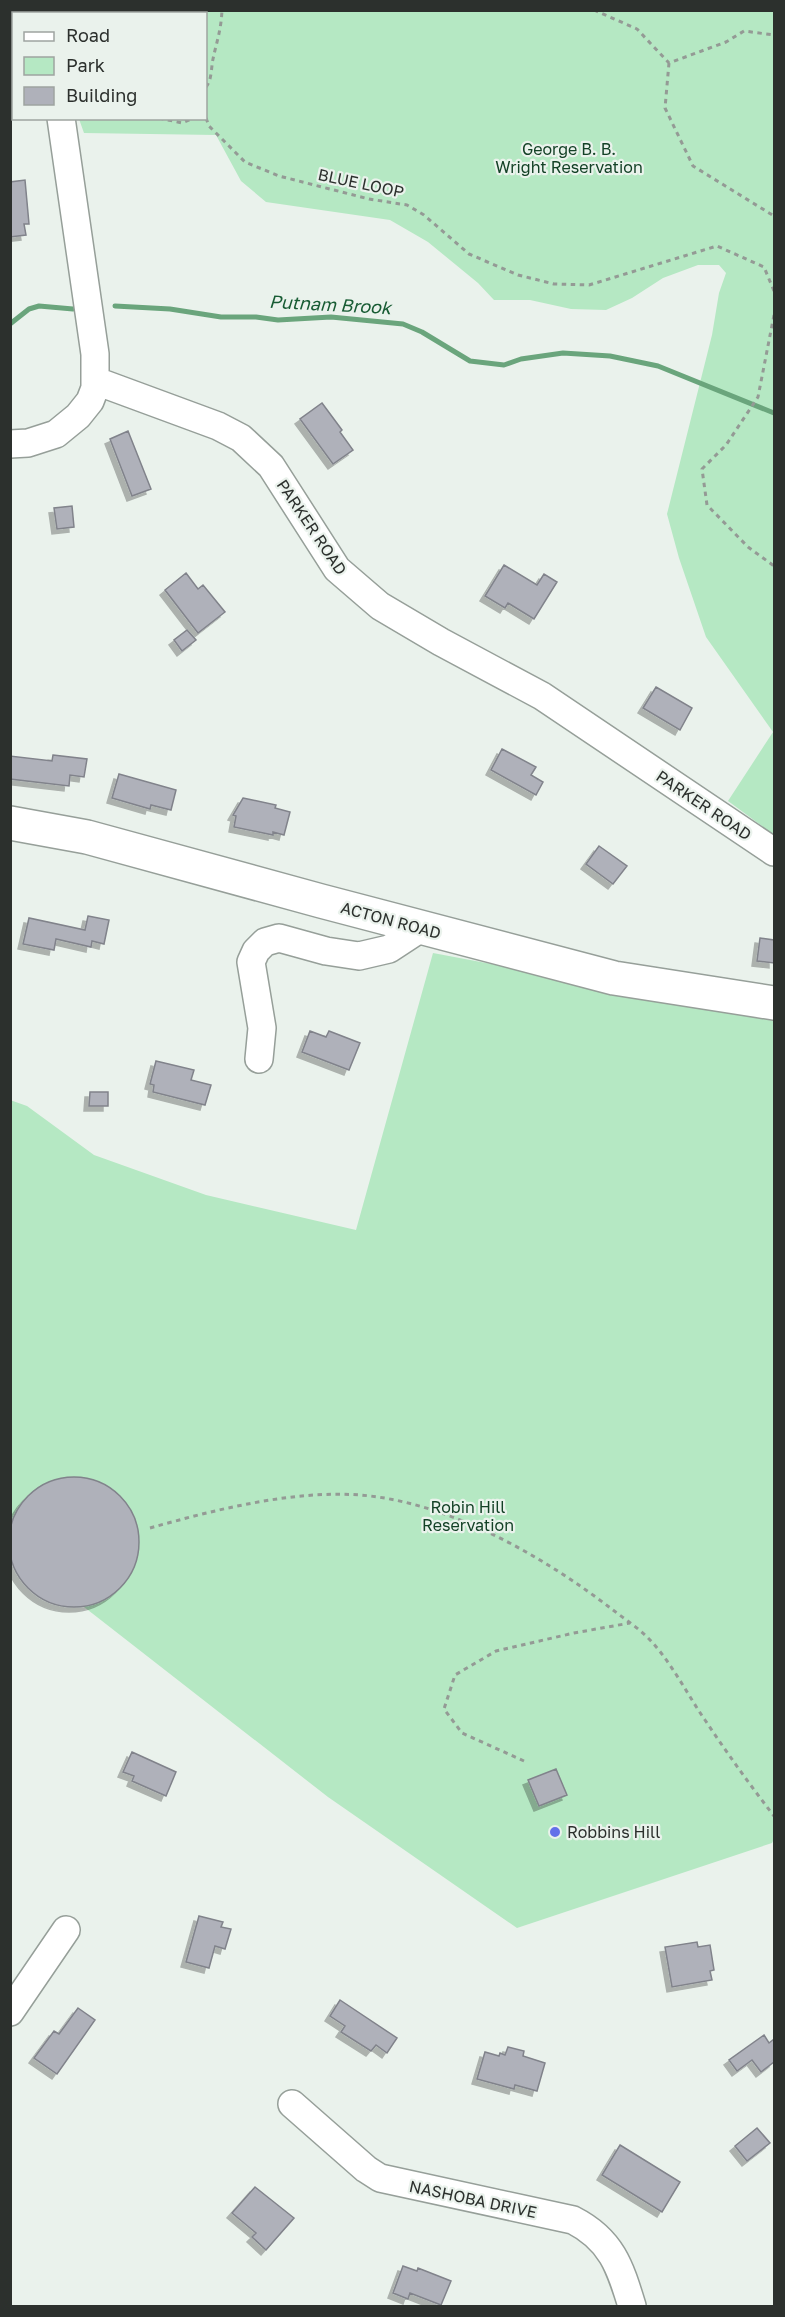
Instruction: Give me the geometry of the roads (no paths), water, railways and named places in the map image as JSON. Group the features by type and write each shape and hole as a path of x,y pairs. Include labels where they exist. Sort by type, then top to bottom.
{"main road":[{"name":"ACTON ROAD","path":"10,823 98,840 614,978 774,1003"}],"street":[{"path":"10,444 42,440 62,430 90,401 96,381 95,354 61,120"},
{"name":"PARKER ROAD","path":"96,381 218,426 241,438 271,466 337,569 380,606 441,642 542,696 774,852"},
{"path":"259,1059 262,1028 251,962 256,951 266,942 279,938 326,951 359,956 389,949 421,928"},
{"path":"10,2012 66,1930"},
{"name":"NASHOBA DRIVE","path":"292,2104 366,2169 380,2178 573,2220 591,2229 615,2258 632,2307"}],"waterway":[{"name":"Putnam Brook","path":"10,324 29,309 39,306 73,309"},
{"name":"Putnam Brook","path":"115,306 170,309 221,317 256,317 278,320 331,317 403,324 422,332 470,361 504,365 521,359 563,353 610,356 658,366 774,413"}],"place":[{"name":"Robbins Hill","path":"555,1832"}],"park label":[{"name":"George B. B. Wright Reservation","path":"569,158"},
{"name":"Robin Hill Reservation","path":"468,1516"}]}
